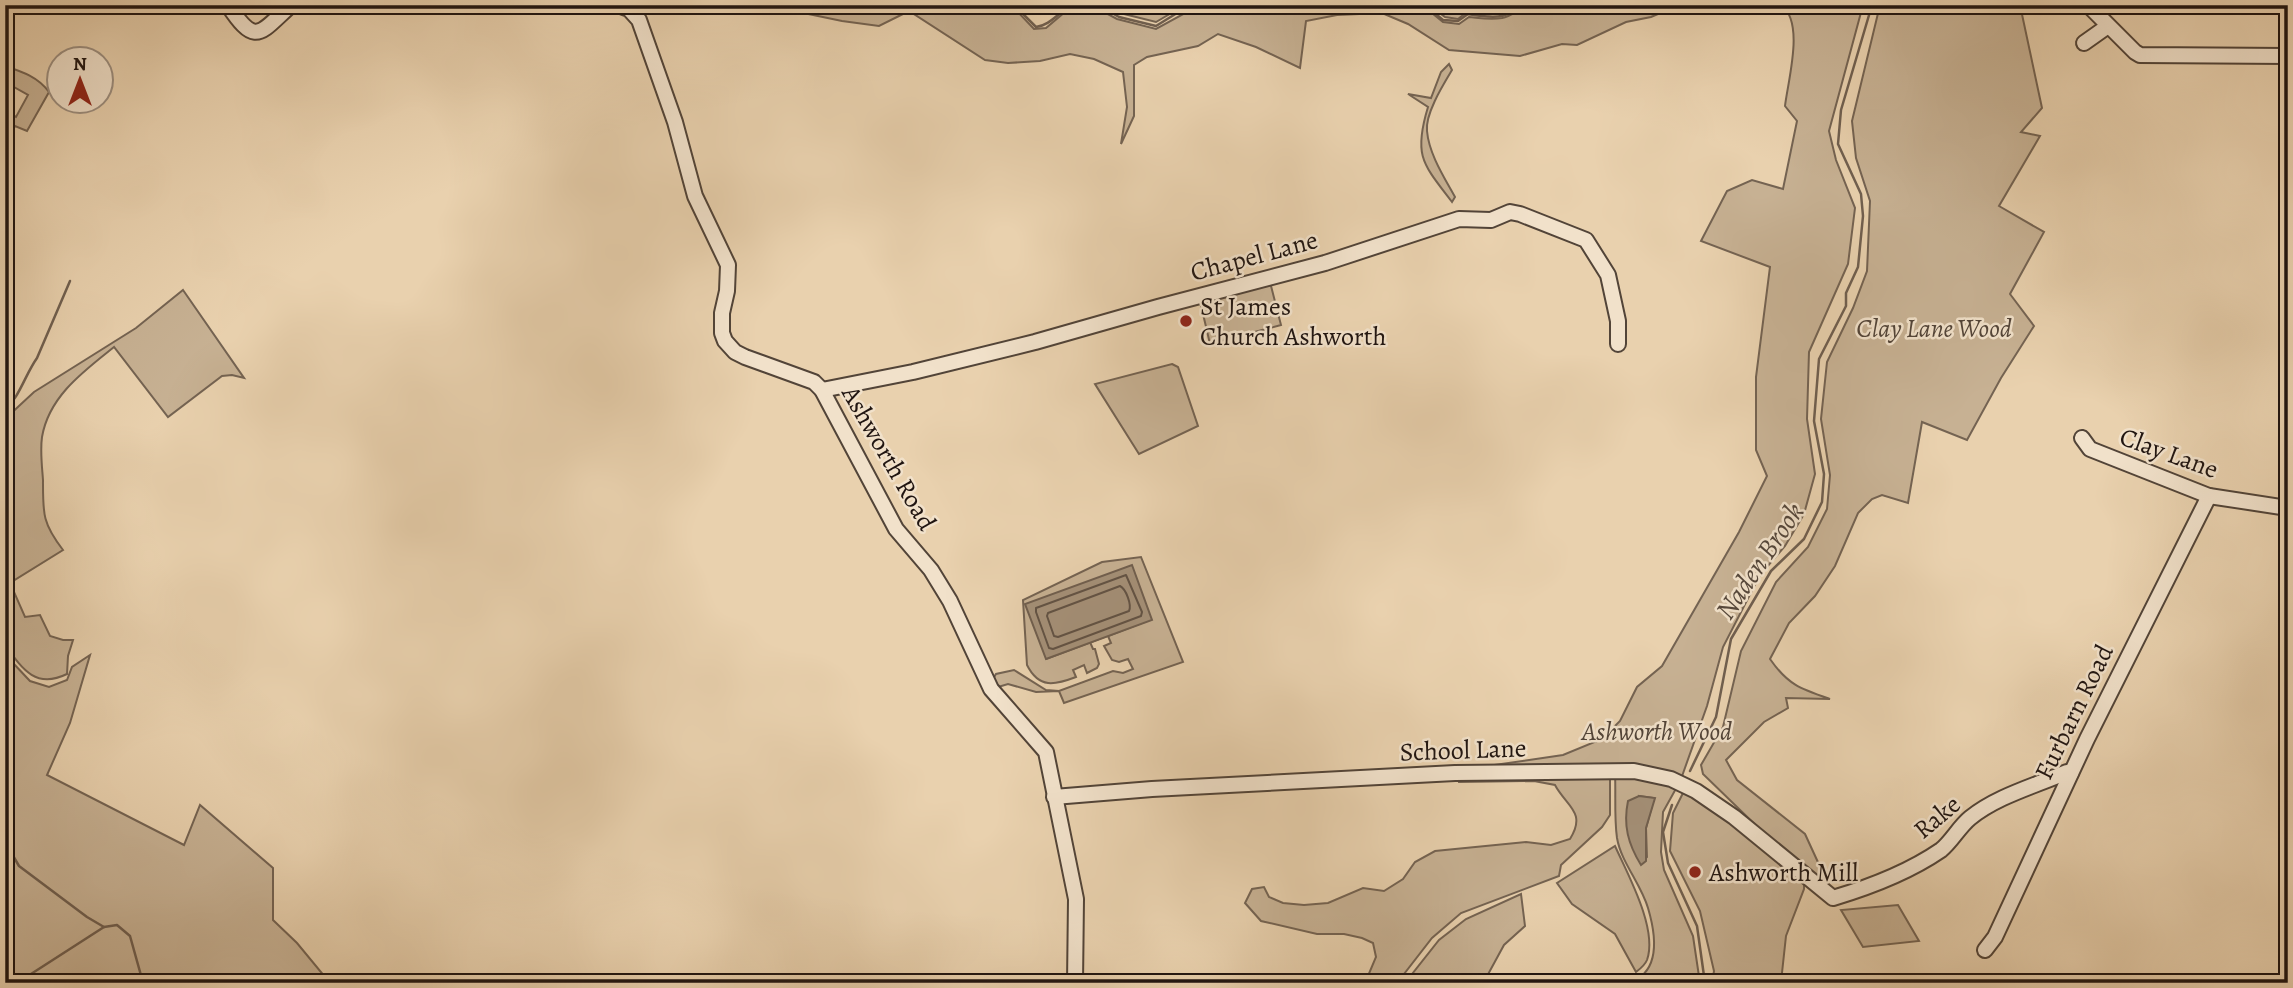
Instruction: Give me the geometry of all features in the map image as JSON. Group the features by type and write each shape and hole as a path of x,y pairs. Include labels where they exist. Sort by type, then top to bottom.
{"street":[{"path":"229,5 252,33 264,30 290,5"},
{"name":"Ashworth Road","path":"618,5 629,9 639,20 675,122 695,196 726,256 729,273 722,313 722,333 725,341 735,352 814,382 822,390 896,529 931,570 950,601 991,688 1046,752 1076,899 1074,983"},
{"path":"2088,5 2140,55 2288,56"},
{"path":"2084,43 2108,26"},
{"name":"Chapel Lane","path":"822,390 913,372 1035,342 1325,263 1459,219 1491,220 1510,212 1586,240 1608,275 1619,321 1618,344"},
{"name":"Clay Lane","path":"2082,438 2090,449 2209,496 2288,508"},
{"name":"Furbarn Road","path":"1985,950 1995,937 2071,773 2209,496"},
{"name":"School Lane","path":"1054,797 1140,789 1455,773 1634,771 1671,779 1715,803 1833,898"},
{"name":"Rake","path":"1833,898 1862,889 1912,867 1943,848 1969,818 2067,772 2071,773"}],"green space":[{"path":"765,5 1002,5 1016,10 1034,29 1046,28 1065,12 1093,6 1117,19 1156,29 1195,5 1238,5 1250,11 1269,5 1422,5 1443,22 1459,24 1469,17 1502,18 1531,7 1543,12 1550,5 1679,5 1651,17 1626,22 1577,45 1562,44 1520,56 1449,50 1408,24 1382,13 1337,15 1306,21 1300,68 1256,47 1218,34 1198,46 1147,57 1134,65 1134,116 1121,144 1127,107 1123,72 1094,59 1070,54 1040,61 1008,63 985,60 909,11 879,26"},
{"path":"1108,5 1185,5 1156,22 1120,13"},
{"path":"1429,5 1514,5 1503,12 1492,14 1467,12 1458,19 1445,17"},
{"name":"Ashworth Wood","path":"1781,5 1863,5 1829,131 1836,160 1855,208 1848,264 1809,352 1807,419 1815,474 1804,514 1785,546 1760,575 1723,647 1707,706 1681,779 1460,770 1563,755 1602,739 1620,721 1637,687 1662,666 1739,532 1767,476 1756,450 1756,377 1770,267 1701,241 1727,191 1752,180 1783,189 1797,121 1785,106 1794,38 1788,13"},
{"name":"Clay Lane Wood","path":"1880,5 2020,5 2042,108 2021,132 2040,136 1999,206 2044,232 2010,294 2034,326 2001,378 1967,440 1922,422 1908,503 1882,495 1872,499 1858,513 1835,566 1815,596 1789,623 1770,659 1783,675 1796,685 1830,699 1786,698 1788,708 1764,722 1726,760 1737,780 1805,834 1828,884 1770,839 1703,774 1701,765 1723,727 1741,651 1776,582 1808,547 1827,509 1830,475 1821,419 1827,362 1867,271 1870,201 1856,158 1852,121"},
{"path":"1449,64 1452,70 1432,108 1427,131 1434,157 1455,197 1452,202 1428,168 1421,149 1428,107 1408,94 1431,98 1441,72"},
{"path":"5,66 24,73 46,88 46,97 27,131 15,126 7,140 5,111 16,117 28,95 5,82"},
{"path":"1270,282 1281,325 1210,344 1200,301"},
{"path":"183,290 244,378 222,376 168,417 114,347 80,375 60,397 46,422 41,453 45,517 63,550 10,583 25,617 40,615 50,636 73,640 68,656 67,674 56,678 39,678 24,669 5,645 5,419 34,392 136,328"},
{"path":"1172,364 1178,367 1198,426 1139,454 1095,384"},
{"path":"1141,557 1183,662 1064,703 1059,691 1113,671 1123,673 1133,669 1128,659 1119,662 1112,660 1104,646 1111,643 1108,636 1152,619 1090,642 1095,649 1099,664 1097,668 1087,673 1084,665 1073,670 1076,677 1048,683 1037,678 1027,665 1023,600 1102,562"},
{"path":"5,654 12,669 13,663 30,681 49,687 67,680 72,667 90,655 70,723 47,775 184,845 200,805 273,868 273,920 297,943 330,983 5,983"},
{"path":"1014,670 1046,690 1059,691 1036,692 1008,684 998,687 993,679 996,674"},
{"path":"1610,772 1610,815 1602,827 1561,865 1559,876 1461,913 1432,938 1397,983 1365,983 1376,957 1373,943 1344,934 1317,934 1261,921 1245,903 1252,889 1264,887 1269,897 1283,903 1328,903 1363,888 1384,891 1403,879 1415,862 1435,851 1526,842 1551,845 1570,839 1575,830 1576,816 1555,785 1534,781 1459,782 1458,778"},
{"path":"1615,773 1678,785 1663,812 1661,852 1664,870 1693,936 1700,983 1629,983 1647,970 1654,952 1654,941 1645,899 1619,847","holes":["1639,796 1654,798 1646,828 1647,858"]},
{"path":"1685,789 1705,801 1804,881 1804,889 1786,936 1781,982 1793,983 1712,983 1714,971 1700,911 1670,851 1673,813"},
{"path":"1615,846 1640,902 1648,933 1647,960 1636,972 1615,934 1572,904 1557,883"},
{"path":"1521,894 1525,926 1504,945 1486,978 1491,983 1405,983 1439,940 1466,919"},
{"path":"1898,905 1919,941 1863,947 1841,910"}],"water":[{"path":"1132,565 1152,620 1046,659 1025,604"},
{"path":"1639,796 1655,798 1646,828 1646,861 1641,865 1626,826 1628,801"}],"waterway":[{"path":"1010,5 1017,8 1036,27 1042,26 1074,5"},
{"path":"1098,5 1119,17 1156,26 1190,5"},
{"path":"1246,5 1258,5"},
{"path":"1425,5 1443,20 1458,21 1468,14 1498,17 1525,6 1543,10 1547,5"},
{"name":"Naden Brook","path":"1690,771 1716,717 1731,639 1771,571 1804,539 1822,502 1824,474 1814,421 1819,359 1846,306 1846,293 1858,267 1863,216 1861,194 1838,144 1841,110 1872,5"},
{"path":"5,410 15,398 37,358 70,281"},
{"name":"Naden Brook","path":"1672,805 1663,832 1668,863 1697,926 1705,983"},
{"path":"5,842 19,866 104,927"},
{"path":"17,983 104,927 117,925 130,936 142,979 148,983"}],"place":[{"name":"St James Church Ashworth","path":"1186,321"},
{"name":"Ashworth Mill","path":"1695,872"}]}
